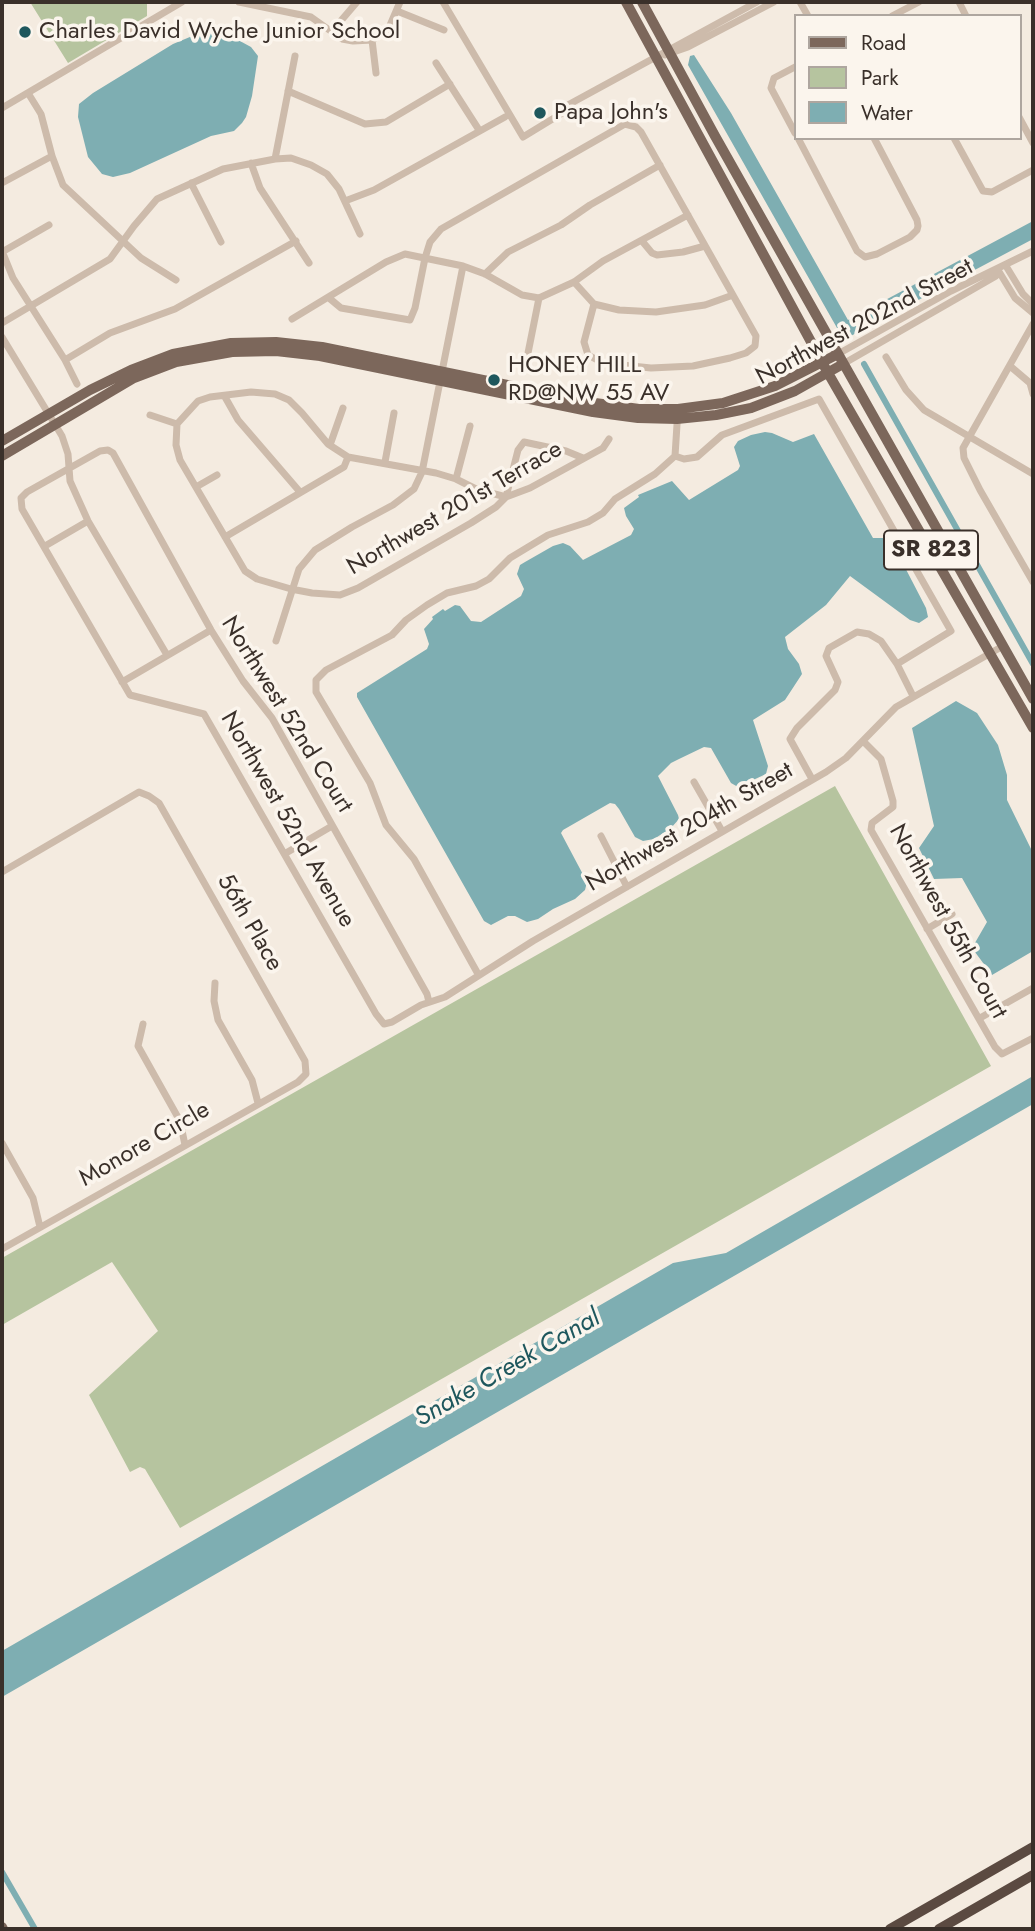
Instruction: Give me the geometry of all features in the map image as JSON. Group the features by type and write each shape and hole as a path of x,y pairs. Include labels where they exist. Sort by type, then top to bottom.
{"highway":[{"path":"890,1929 1033,1847"},
{"path":"939,1929 1033,1875"}],"main road":[{"name":"SR 823","path":"626,2 828,373 1033,728"},
{"name":"SR 823","path":"642,2 1033,699"},
{"name":"Northwest 202nd Street","path":"208,350 298,353 441,377 614,416 716,415 751,408 795,391 843,364"},
{"path":"2,441 131,370 173,354 208,350"},
{"path":"2,456 134,378 208,350"},
{"name":"Northwest 202nd Street","path":"677,414 756,393 790,380 838,354"}],"street":[{"path":"2,108 182,2"},
{"path":"239,2 311,17 333,30 342,39 353,41 372,40 388,30 400,2"},
{"path":"333,30 357,2"},
{"path":"443,2 523,137 564,112 566,106 654,56 774,2"},
{"path":"668,52 757,2"},
{"path":"896,14 919,2"},
{"path":"397,11 444,30"},
{"path":"372,40 376,73"},
{"path":"275,159 295,56"},
{"path":"436,63 480,130"},
{"path":"794,67 774,78 771,88 794,131"},
{"path":"288,91 365,124 386,122 450,84"},
{"path":"28,93 41,114 63,185 141,258 176,280"},
{"path":"345,201 374,190 505,117"},
{"path":"1021,121 1033,143"},
{"path":"329,298 341,308 410,320 430,242 441,229 619,125 630,125 640,132 688,215 756,336 755,346 746,353 693,366 624,366 603,363 588,355 584,342 594,304"},
{"path":"799,140 857,251 865,257 877,254 910,237 917,230 917,220 875,140"},
{"path":"955,140 980,187 987,192 997,190 1033,170"},
{"path":"2,183 52,156"},
{"path":"2,323 110,259 157,199 223,169 275,159 301,160 327,174 345,201 360,234"},
{"path":"251,163 260,188 309,263"},
{"path":"485,274 508,252 561,225 590,205 660,166"},
{"path":"191,183 221,243"},
{"path":"292,319 386,262 405,254 463,266 485,274 522,295 538,298 574,282 604,261 688,215"},
{"path":"49,225 2,251 13,278 65,360 77,384"},
{"path":"65,360 110,333 175,309 296,241"},
{"path":"642,241 656,255 705,246"},
{"name":"Northwest 202nd Street","path":"838,354 951,291 1033,251"},
{"path":"1006,265 1016,292"},
{"path":"276,641 299,569 316,550 394,505 414,489 422,472 463,266"},
{"path":"998,270 1028,303 1033,313"},
{"name":"Northwest 202nd Street","path":"843,364 996,276 998,270"},
{"path":"574,282 594,304 620,310 656,312 705,305 733,295"},
{"path":"528,353 538,298"},
{"path":"1033,324 963,448 964,458 1033,582"},
{"path":"2,337 62,436 68,454 70,481 88,520 167,655"},
{"path":"886,357 906,390 924,410 1033,474"},
{"path":"1010,366 1030,383 1033,394"},
{"path":"150,415 177,425 198,401 210,397 251,392 275,394 289,401 330,445 348,457 386,462 456,479 477,489 506,497 518,450 524,442 566,451 583,458"},
{"path":"225,397 238,420 300,492"},
{"path":"675,456 684,459 697,457 722,435 819,398 951,631 897,664"},
{"path":"330,445 343,408"},
{"path":"386,462 394,414"},
{"path":"478,974 414,859 386,825 365,773 316,692 316,680 326,670 392,635 406,620 447,593 476,586 489,579 510,558 548,535 589,522 603,513 615,499 655,474 675,456 677,414"},
{"name":"Northwest 201st Terrace","path":"177,425 176,444 180,460 245,571 257,579 291,589 340,595 358,588 471,523 506,497 530,488 603,448 609,439"},
{"path":"456,479 470,426"},
{"name":"Northwest 52nd Court","path":"69,469 100,451 108,450 113,453 211,630 243,681 272,719 429,1002"},
{"path":"225,537 344,467 348,457"},
{"path":"69,469 27,492 22,498 22,509 122,682 211,630"},
{"path":"196,487 217,475"},
{"path":"45,546 88,520"},
{"path":"812,779 790,739 797,728 835,690 838,682 826,656 829,648 857,632 869,634 881,641 897,664 913,696"},
{"name":"Northwest 204th Street","path":"384,1024 445,997 478,974 812,779 846,758 883,718 913,696 1003,646"},
{"name":"Northwest 52nd Avenue","path":"122,682 130,695 204,714 384,1024"},
{"name":"Northwest 55th Court","path":"863,741 881,759 893,801 890,811 872,823 871,830 927,929 995,1047 1002,1054 1033,1038"},
{"path":"694,782 722,831"},
{"name":"56th Place","path":"2,872 139,792 149,796 159,803 305,1061 306,1073"},
{"path":"286,853 332,826"},
{"path":"601,836 627,887"},
{"path":"927,929 952,915"},
{"path":"215,982 214,1001 218,1020 252,1080 258,1103"},
{"path":"980,1018 1033,988"},
{"path":"143,1024 138,1046 180,1121 185,1145"},
{"name":"Monore Circle","path":"2,1249 298,1082 306,1073"},
{"path":"2,1143 33,1198 40,1227"}],"green space":[{"path":"30,2 147,2 147,16 68,63"},
{"path":"835,786 991,1066 180,1528 145,1469 140,1467 130,1472 89,1395 158,1331 112,1262 2,1325 2,1258"}],"water":[{"path":"214,27 251,47 258,56 252,96 242,123 234,131 211,136 130,173 113,177 102,174 88,157 78,117 79,104 173,44"},
{"path":"694,55 731,113 848,320 1033,221 1033,239 847,338 841,335 688,65 690,56"},
{"path":"765,432 793,442 814,434 873,538 887,538 897,552 928,617 919,623 910,620 850,576 826,605 785,637 788,649 799,664 802,674 785,700 753,720 768,766 766,774 738,787 731,783 711,748 704,747 671,763 658,776 679,819 671,828 654,839 643,841 635,837 619,809 610,803 561,833 587,882 585,890 575,899 538,919 527,922 515,916 508,916 491,925 484,921 357,693 427,649 429,644 424,629 432,617 443,609 445,611 455,605 460,606 471,621 481,622 521,596 524,589 517,574 520,565 563,543 570,546 583,560 631,535 634,529 624,508 639,497 638,495 672,481 689,500 738,470 740,466 734,447 738,441"},
{"path":"956,701 977,713 998,745 1007,775 1007,800 1033,853 1033,951 992,975 972,948 987,922 962,878 934,879 919,848 934,826 912,728"},
{"name":"Snake Creek Canal","path":"1033,1076 1033,1104 2,1697 2,1651 673,1263 726,1253"}],"waterway":[{"path":"864,364 1033,664"},
{"path":"2,1872 35,1929"}],"place":[{"name":"Charles David Wyche Junior School","path":"25,32"},
{"name":"Papa John's","path":"540,113"},
{"name":"HONEY HILL RD@NW 55 AV","path":"494,380"}]}
